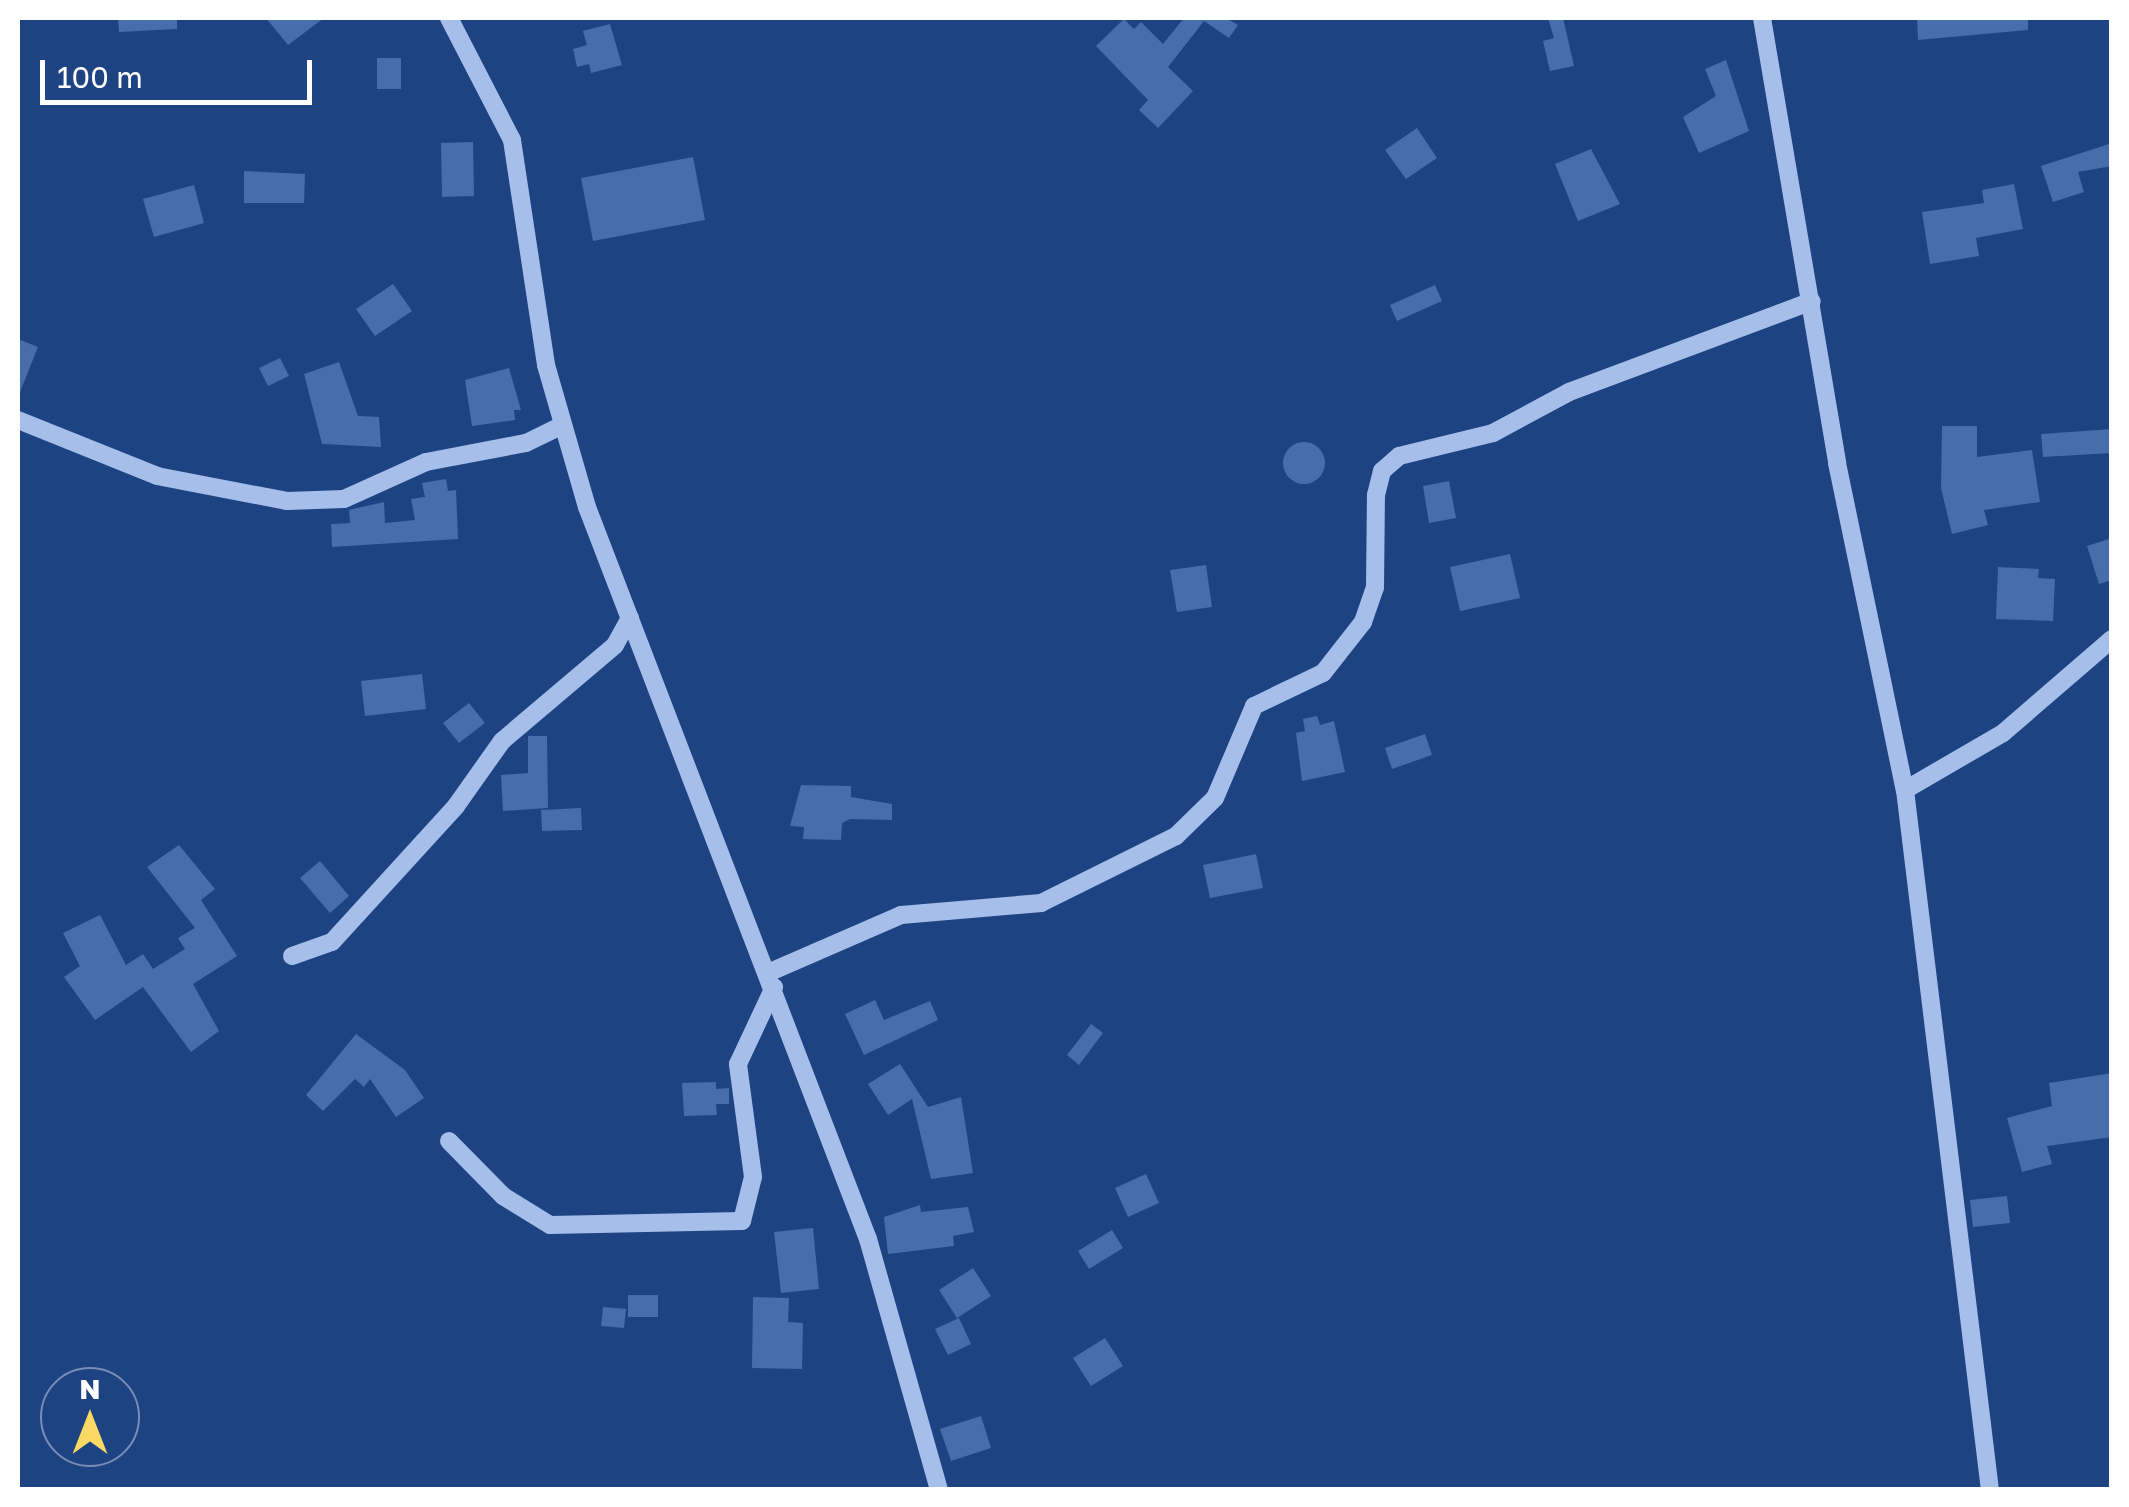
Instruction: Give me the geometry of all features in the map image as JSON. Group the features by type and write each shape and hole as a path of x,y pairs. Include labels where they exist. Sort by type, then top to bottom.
{"street":[{"path":"449,18 512,140 560,426 868,1239 938,1490"},
{"path":"1762,18 1905,790 1990,1490"},
{"path":"449,1141 504,1196 550,1225 742,1221 753,1177 738,1064 772,979 901,915 994,913 1042,903 1176,836 1215,798 1254,706 1323,673 1363,622 1375,588 1376,495 1382,471 1400,456 1492,433 1569,392 1812,302"},
{"path":"18,420 156,476 287,502 344,499 426,462 526,442 560,426"},
{"path":"292,956 332,942 456,806 502,741 615,644 630,618"},
{"path":"1905,790 2003,733 2112,639"},
{"path":"615,644 641,645"}],"building":[{"path":"118,18 177,18 177,29 119,32"},
{"path":"266,18 324,18 288,45"},
{"path":"1184,18 1226,18 1238,25 1229,38 1204,21 1168,67 1193,91 1158,128 1139,110 1148,100 1096,46 1124,19 1134,29 1141,22 1163,44"},
{"path":"1548,18 1563,18 1574,66 1550,71 1543,41 1554,38"},
{"path":"1917,18 2028,18 2028,30 1918,40"},
{"path":"610,24 622,65 591,73 589,64 577,67 573,49 587,45 583,31"},
{"path":"377,58 401,58 401,89 377,89"},
{"path":"1726,60 1749,131 1699,153 1683,117 1716,96 1705,69"},
{"path":"1417,128 1437,158 1406,179 1385,150"},
{"path":"473,142 474,196 442,197 441,143"},
{"path":"2112,143 2112,166 2078,172 2084,192 2053,202 2041,166"},
{"path":"1591,149 1620,204 1578,221 1555,164"},
{"path":"693,157 705,220 593,241 581,178"},
{"path":"244,171 305,174 304,203 244,203"},
{"path":"2014,184 2023,229 1976,238 1979,256 1930,264 1922,212 1984,203 1982,190"},
{"path":"194,185 204,223 154,237 143,199"},
{"path":"393,284 412,311 375,336 356,309"},
{"path":"1435,285 1442,301 1397,321 1390,305"},
{"path":"18,339 38,347 18,397"},
{"path":"280,358 289,376 268,386 259,368"},
{"path":"339,362 358,416 379,417 381,447 322,444 304,374"},
{"path":"509,368 521,410 514,410 515,420 472,426 465,380"},
{"path":"1942,426 1977,426 1977,457 2032,450 2040,502 1984,510 1988,525 1952,534 1941,488"},
{"path":"2112,429 2112,453 2043,457 2041,434"},
{"path":"1304,442 1319,448 1325,463 1319,478 1304,484 1289,478 1283,463 1289,448"},
{"path":"446,479 448,491 456,490 458,539 332,547 331,524 350,523 349,510 384,502 385,523 415,520 411,499 425,497 422,483"},
{"path":"1449,481 1456,518 1429,523 1423,486"},
{"path":"2112,538 2112,580 2099,584 2087,546"},
{"path":"1510,554 1520,598 1460,611 1450,567"},
{"path":"1206,565 1212,607 1177,612 1170,570"},
{"path":"1998,567 2039,569 2038,578 2055,579 2053,621 1996,619"},
{"path":"422,674 426,709 365,716 361,681"},
{"path":"469,703 485,723 459,743 443,723"},
{"path":"1317,716 1320,725 1334,721 1345,772 1302,781 1296,733 1305,731 1303,719"},
{"path":"1425,734 1432,755 1392,769 1385,748"},
{"path":"528,736 547,736 548,808 503,811 501,775 528,773"},
{"path":"801,785 851,786 851,797 892,804 892,820 850,819 842,823 841,840 803,839 804,827 790,826"},
{"path":"581,808 582,830 542,831 541,810"},
{"path":"179,845 215,889 201,900 237,956 193,984 219,1031 191,1052 143,987 95,1020 64,977 80,966 63,933 100,915 126,965 143,954 153,969 185,949 178,938 195,928 147,867"},
{"path":"1256,854 1263,888 1210,898 1203,865"},
{"path":"320,861 349,896 330,913 300,878"},
{"path":"875,1000 884,1020 930,1001 938,1020 864,1055 845,1014"},
{"path":"1091,1024 1103,1033 1079,1065 1067,1055"},
{"path":"356,1034 405,1070 424,1098 396,1117 370,1079 364,1087 355,1079 323,1111 306,1095"},
{"path":"900,1064 928,1107 961,1097 973,1173 931,1179 912,1099 888,1115 868,1084"},
{"path":"2112,1073 2112,1137 2047,1146 2052,1164 2022,1172 2007,1118 2052,1106 2049,1083"},
{"path":"716,1082 716,1089 729,1088 729,1104 716,1104 717,1115 684,1116 682,1083"},
{"path":"1146,1174 1159,1203 1128,1217 1115,1188"},
{"path":"2007,1196 2010,1223 1973,1227 1970,1200"},
{"path":"920,1205 921,1212 968,1207 974,1232 953,1236 954,1246 888,1254 884,1217"},
{"path":"813,1228 819,1289 781,1293 774,1232"},
{"path":"1112,1230 1123,1248 1089,1269 1078,1251"},
{"path":"973,1268 991,1296 957,1318 939,1290"},
{"path":"628,1295 658,1295 658,1317 628,1317"},
{"path":"753,1297 789,1298 788,1322 803,1323 802,1369 752,1368"},
{"path":"603,1307 626,1309 624,1328 601,1326"},
{"path":"959,1318 971,1344 948,1355 935,1329"},
{"path":"1105,1338 1123,1366 1091,1386 1073,1358"},
{"path":"981,1416 991,1448 951,1461 940,1429"}]}
